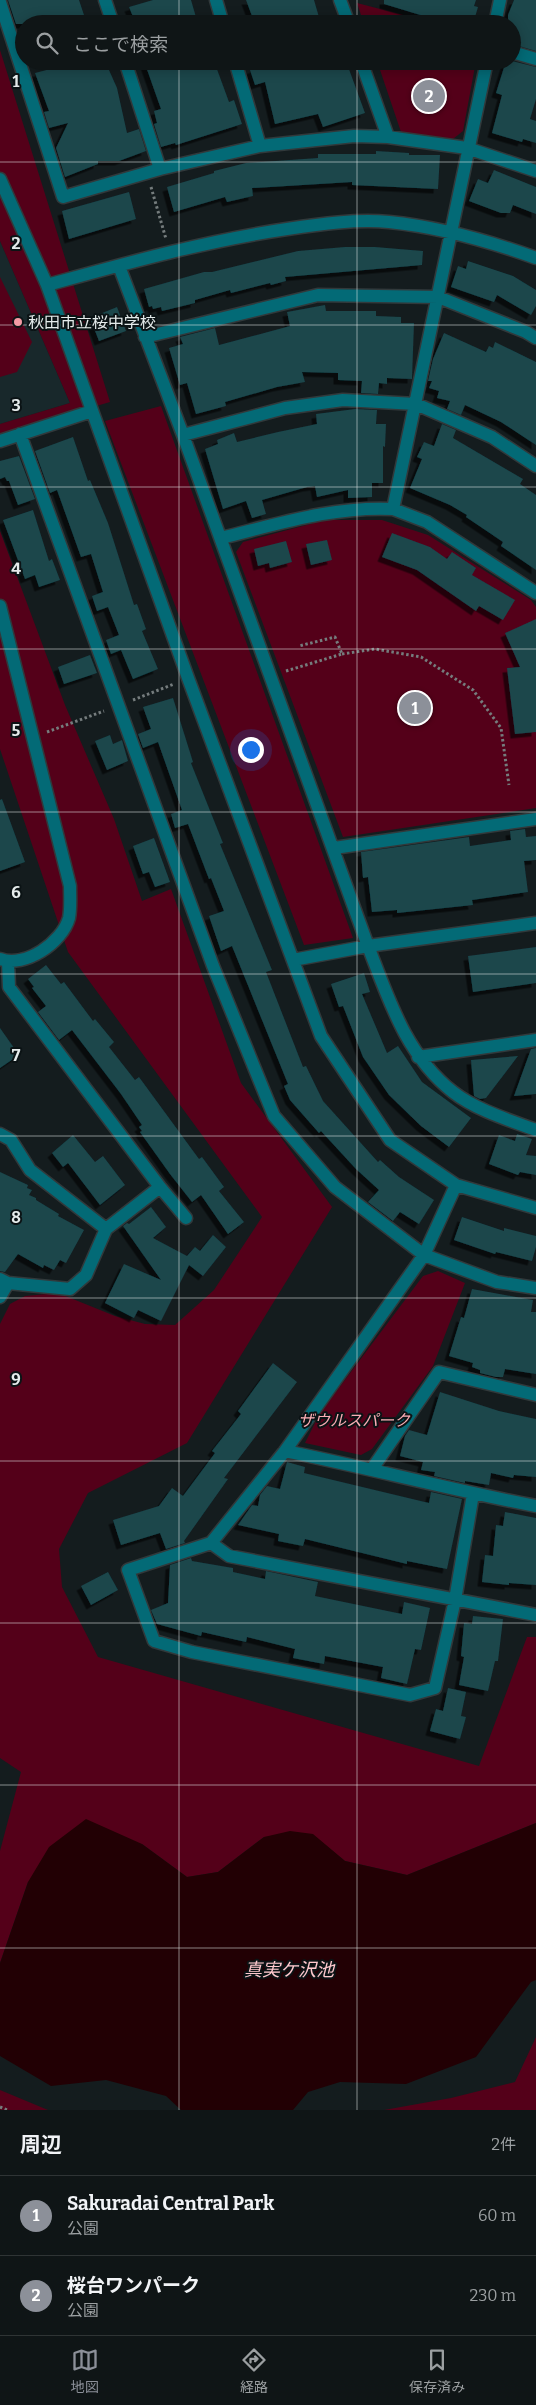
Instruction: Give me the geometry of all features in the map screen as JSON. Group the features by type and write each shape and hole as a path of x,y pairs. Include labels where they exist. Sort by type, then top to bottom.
{"street":[{"path":"105,0 110,15"},
{"path":"216,0 220,15"},
{"path":"340,0 345,15"},
{"path":"497,15 500,0"},
{"path":"0,2 15,48"},
{"path":"521,55 536,59"},
{"path":"22,70 63,197 160,169 260,146 354,136 388,137 467,148 536,170"},
{"path":"128,70 160,169"},
{"path":"237,70 260,146"},
{"path":"365,70 388,137"},
{"path":"393,509 438,297 467,148 485,70"},
{"path":"0,179 47,285 188,678 321,1036 390,1140 456,1185 536,1208"},
{"path":"47,285 169,252 244,236 325,224 388,222 450,233 500,245 536,258"},
{"path":"119,266 221,538 368,946 401,1030 418,1058 453,1092 482,1109 536,1130"},
{"path":"145,337 318,295 438,297 526,332 536,338"},
{"path":"183,435 285,408 333,401 416,404 492,437 536,466"},
{"path":"0,441 92,411"},
{"path":"20,434 120,705 213,966 274,1116 335,1187 424,1255 497,1282 536,1288"},
{"path":"221,538 326,512 393,509 427,522 536,593"},
{"path":"0,606 70,886 68,920 50,947 27,958 4,960 9,987 160,1187 186,1218"},
{"path":"334,848 536,819"},
{"path":"293,960 368,946 536,923"},
{"path":"418,1058 536,1040"},
{"path":"0,1134 11,1140 30,1170 106,1228"},
{"path":"456,1185 424,1255 286,1451 211,1543 128,1570 154,1641 192,1652 410,1695 435,1688 455,1600 474,1494"},
{"path":"0,1297 4,1281 70,1289 86,1275 106,1228 160,1187"},
{"path":"372,1469 440,1372 536,1395"},
{"path":"286,1451 372,1469 474,1494 536,1506"},
{"path":"211,1543 229,1556 536,1615"}],"path":[{"path":"147,173 169,252"},
{"path":"299,646 335,637 342,654"},
{"path":"271,676 342,654 375,649 421,657 473,690 501,728 509,785"},
{"path":"33,737 188,678"},
{"path":"0,2107 7,2110"}],"shaded area":[{"name":"秋田市立桜中学校","path":"0,241 70,403 0,424"}],"green space":[{"path":"357,3 403,15 361,15"},
{"path":"0,50 110,402 0,434 0,424 70,403 0,241"},
{"path":"380,70 474,70 463,131 453,139 401,132"},
{"path":"0,277 32,342 17,372 0,377"},
{"path":"161,406 353,938 304,945 105,421"},
{"path":"325,520 382,520 428,535 531,600 536,607 536,808 343,837 236,552 243,542"},
{"path":"0,531 65,705 114,819 142,901 171,889 241,1083 332,1207 187,1443 88,1493 59,1549 62,1587 98,1657 479,1766 527,1637 536,1637 536,1823 407,1875 345,1861 313,1835 264,1837 218,1872 187,1877 142,1844 28,1882 0,1963 0,1851 21,1772 0,1758 0,1324 10,1304 25,1296 58,1293 115,1316 145,1324 175,1325 214,1290 262,1217 68,952 0,749"},
{"name":"ザウルスパーク","path":"438,1271 465,1283 433,1366 372,1449 361,1455 305,1443 320,1413 423,1276"},
{"path":"536,2037 536,2110 384,2110 451,2098 515,2082"},
{"path":"0,2090 48,2110 0,2110"}],"water":[{"name":"真実ケ沢池","path":"86,1819 142,1844 187,1877 218,1872 264,1837 290,1831 313,1834 345,1861 407,1875 536,1823 536,1980 531,1982 476,2057 406,2084 340,2082 308,2092 293,2110 181,2110 166,2096 106,2080 51,2086 0,2056 0,1963 28,1882 49,1847"}],"building":[{"path":"8,0 79,0 84,15 15,15 15,21"},
{"path":"153,0 191,0 195,15 132,15 129,7"},
{"path":"246,0 314,0 318,15 252,15"},
{"path":"384,0 476,0 474,6 478,7 476,15 420,15 384,4"},
{"path":"514,0 536,0 536,51 521,47 521,15 508,15"},
{"path":"521,63 536,67 536,99 530,119 536,121 536,143 523,139 522,142 492,133 502,95 496,93 503,70 521,70"},
{"path":"46,70 109,70 117,88 127,133 139,129 146,151 119,161 98,161 98,164 65,177 56,148 68,123 49,128 44,112 49,111 35,73"},
{"path":"147,70 217,70 229,102 234,100 242,124 176,145 175,143 161,147 154,124 157,123 154,111 161,109"},
{"path":"250,70 349,70 365,113 323,127 318,114 275,124 265,82 255,85"},
{"path":"376,151 409,153 409,155 440,155 438,189 352,185 352,182 252,188 253,196 227,202 225,197 174,212 167,187 214,173 214,171 246,163 318,158 318,154 376,154"},
{"path":"494,170 536,187 536,214 513,205 510,213 501,213 469,201 478,179 488,183"},
{"path":"129,192 136,219 69,239 62,211"},
{"path":"345,247 375,247 423,251 422,265 285,277 286,281 231,293 230,290 195,300 195,303 162,311 161,307 153,309 152,306 149,307 144,289 204,272 212,272 298,251"},
{"path":"468,261 513,276 536,290 536,306 531,315 497,295 494,302 451,287 458,266 466,269"},
{"path":"325,305 326,311 376,311 376,316 401,317 401,323 414,323 412,379 387,378 387,384 379,383 378,394 361,393 362,381 338,380 338,373 302,372 305,382 277,387 225,402 226,406 196,414 187,383 180,385 169,348 183,344 180,337 215,328 219,345 290,326 287,312"},
{"path":"117,307 126,331 99,341 90,318"},
{"path":"444,333 486,352 489,346 493,348 495,342 536,362 536,445 501,422 465,405 461,415 447,409 450,401 437,398 439,391 429,388 432,381 428,381 433,359"},
{"path":"355,409 377,410 376,424 386,424 385,447 383,446 383,483 372,483 372,497 348,498 348,490 317,497 315,486 262,500 266,514 252,518 246,501 223,509 205,449 218,444 217,440 234,433 237,442 317,424 316,414"},
{"path":"442,424 456,430 453,438 523,479 520,484 536,495 536,570 501,546 503,542 466,517 467,515 450,505 410,488 422,459 417,457 424,442 434,446"},
{"path":"73,437 88,481 90,480 108,523 134,605 137,604 146,629 142,631 158,669 133,679 121,650 111,654 106,640 119,635 108,607 97,611 92,596 103,592 91,554 81,557 57,490 50,493 35,451"},
{"path":"19,456 35,499 18,505 9,481 5,477 0,479 0,461"},
{"path":"33,510 49,561 52,559 60,580 39,587 35,575 25,579 3,520"},
{"path":"392,533 430,547 447,559 452,552 476,568 472,575 515,600 503,620 479,606 476,611 417,570 382,557"},
{"path":"327,540 332,560 311,565 306,544"},
{"path":"286,541 292,562 270,568 269,563 258,566 254,549"},
{"path":"536,619 536,732 515,734 507,668 520,667 505,633"},
{"path":"90,655 97,673 64,684 58,667"},
{"path":"173,698 193,762 191,763 223,843 220,844 272,970 266,972 303,1067 306,1066 323,1101 378,1162 380,1160 399,1177 434,1200 419,1224 400,1212 393,1221 368,1202 379,1190 356,1169 321,1131 319,1133 290,1100 284,1086 288,1084 232,946 221,951 209,916 224,911 211,878 209,879 188,824 175,828 171,814 182,810 158,742 143,748 138,734 151,729 143,707"},
{"path":"110,735 113,744 122,740 128,761 107,770 95,741"},
{"path":"2,799 25,862 0,871 0,800"},
{"path":"525,829 526,837 536,836 536,860 524,861 528,892 472,900 473,905 397,913 397,910 372,912 368,877 363,878 361,852 469,837 470,846 511,840 510,831"},
{"path":"154,838 170,882 155,887 149,872 143,874 133,846"},
{"path":"536,947 536,983 473,992 468,956"},
{"path":"46,965 61,984 64,982 93,1021 95,1019 114,1042 109,1047 135,1080 139,1077 199,1159 202,1157 224,1187 219,1191 244,1222 228,1234 201,1195 192,1202 170,1174 140,1132 142,1131 139,1127 142,1125 121,1094 72,1030 59,1040 38,1012 46,1006 32,988 34,987 28,979"},
{"path":"364,973 370,992 362,994 387,1053 398,1046 422,1082 471,1118 449,1147 421,1126 389,1095 363,1057 343,1006 339,1007 331,984"},
{"path":"0,1028 19,1055 0,1068"},
{"path":"536,1048 536,1094 514,1096 531,1049"},
{"path":"518,1056 486,1098 480,1099 474,1096 471,1060"},
{"path":"517,1134 532,1139 526,1155 536,1156 536,1175 520,1172 518,1175 489,1164 499,1135 515,1141"},
{"path":"73,1135 95,1162 103,1156 125,1185 100,1205 68,1163 63,1167 52,1153"},
{"path":"0,1172 28,1185 27,1188 32,1190 29,1195 59,1214 58,1216 84,1230 66,1263 60,1260 54,1270 44,1265 43,1268 18,1254 5,1272 0,1271"},
{"path":"151,1207 166,1227 153,1238 187,1256 195,1247 200,1251 213,1235 226,1247 203,1276 189,1265 161,1321 138,1310 134,1318 105,1303 124,1264 161,1280 123,1226 127,1223 129,1224"},
{"path":"462,1217 504,1231 504,1228 536,1236 536,1247 532,1261 496,1252 495,1254 454,1240"},
{"path":"472,1289 533,1300 531,1312 536,1312 536,1374 505,1369 503,1377 496,1377 480,1373 480,1370 472,1367 473,1363 449,1356 461,1317 464,1318"},
{"path":"273,1363 297,1382 224,1478 228,1479 184,1541 185,1543 166,1549 160,1533 121,1545 113,1520 159,1506 172,1488 183,1496 215,1453 212,1451 241,1414 238,1411"},
{"path":"440,1392 499,1411 536,1419 536,1477 514,1475 513,1478 491,1473 489,1485 465,1481 465,1483 434,1476 435,1472 421,1470 423,1462 400,1456 405,1436 409,1430 427,1435"},
{"path":"287,1462 305,1467 304,1473 429,1503 431,1492 462,1499 447,1569 407,1561 407,1564 305,1539 303,1546 278,1541 279,1534 238,1525 252,1505 258,1506 260,1495 267,1486 280,1489"},
{"path":"505,1512 536,1518 536,1585 482,1582 485,1555 493,1556 496,1525 503,1526"},
{"path":"191,1558 192,1561 233,1568 233,1572 265,1579 266,1571 318,1582 315,1596 402,1614 404,1602 430,1608 421,1650 415,1649 407,1684 381,1678 383,1667 325,1656 324,1664 293,1658 295,1649 247,1637 246,1642 202,1632 201,1636 157,1624 151,1610 168,1603 170,1565"},
{"path":"108,1572 118,1590 91,1605 81,1586"},
{"path":"473,1616 503,1619 498,1661 495,1661 488,1691 459,1685 464,1657 461,1656 464,1623 472,1624"},
{"path":"448,1688 466,1692 461,1716 466,1717 460,1739 430,1731 436,1709 443,1711"}],"place":[{"name":"桜台ワンパーク","path":"429,96"},
{"name":"秋田市立桜中学校","path":"18,322"},
{"name":"Sakuradai Central Park","path":"415,708"}]}
